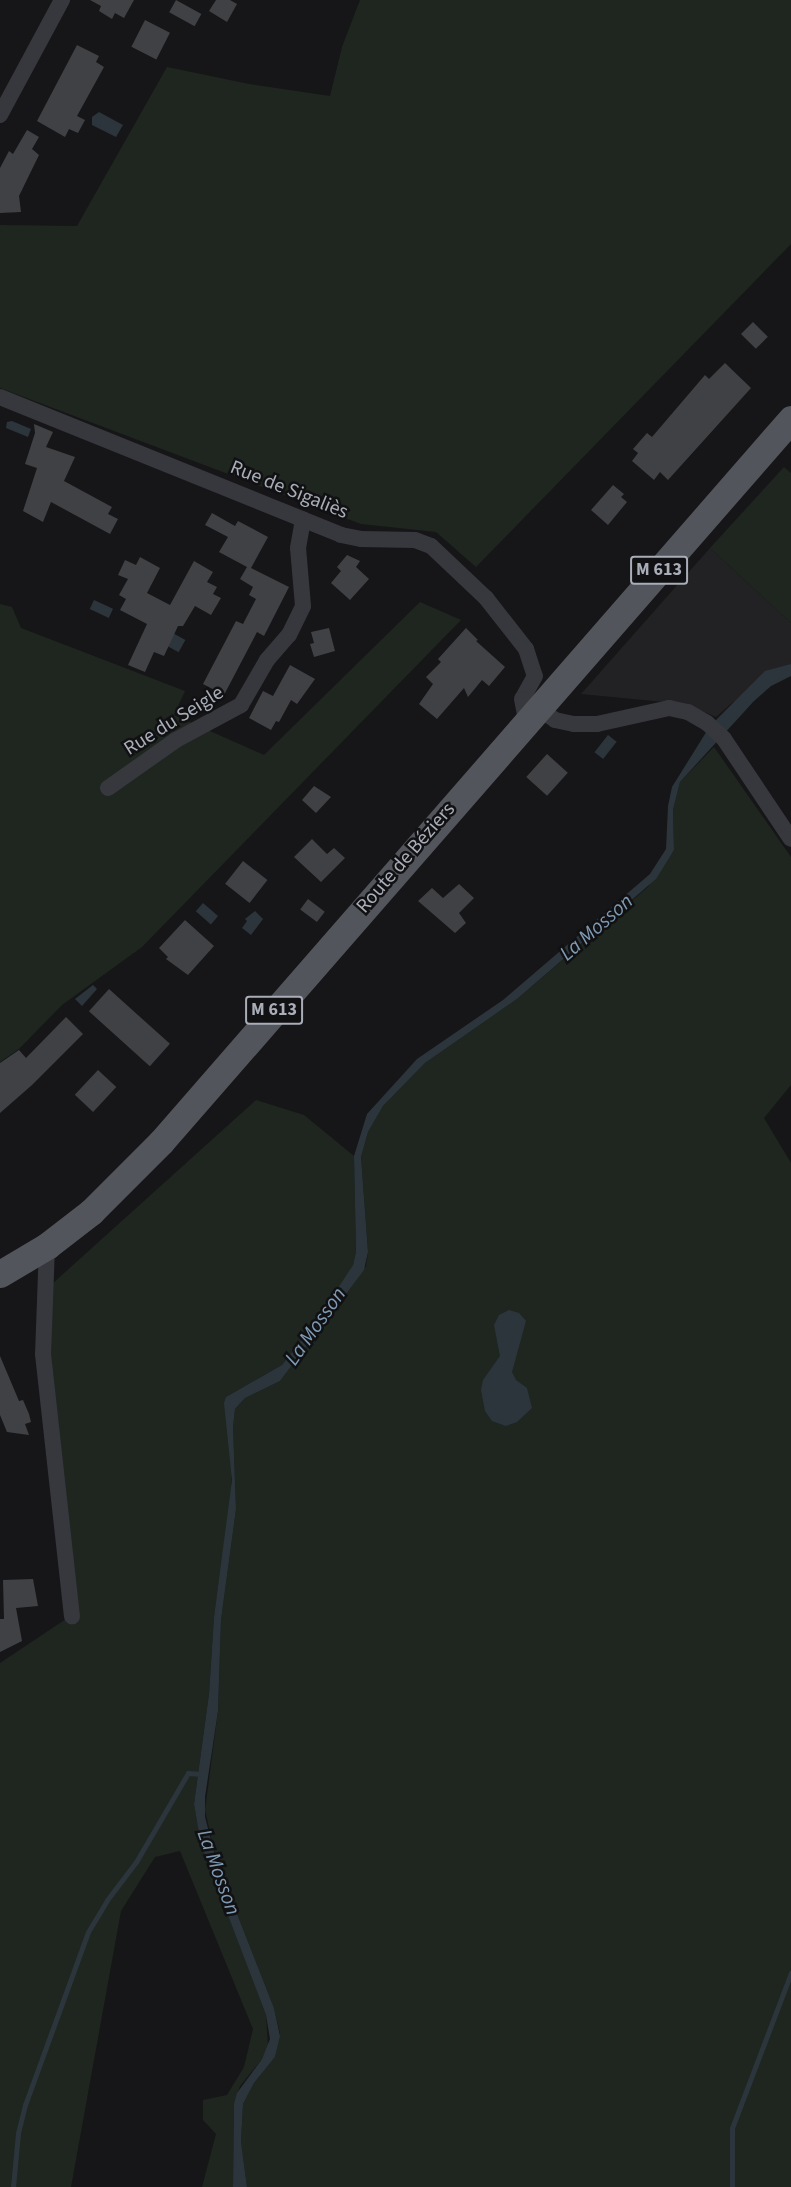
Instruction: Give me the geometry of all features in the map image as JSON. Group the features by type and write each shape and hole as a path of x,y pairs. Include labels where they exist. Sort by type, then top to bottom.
{"main road":[{"name":"Route de Béziers","path":"0,1274 47,1246 91,1212 161,1142 791,419"}],"street":[{"path":"0,114 62,0"},
{"name":"Rue de Sigaliès","path":"0,397 341,536 361,539 415,540 440,553 486,598 526,649 535,676 522,699 532,714"},
{"name":"Rue du Seigle","path":"108,788 176,740 241,705 267,660 289,635 303,606 298,548 303,519"},
{"path":"532,714 574,724 597,724 669,708 688,712 707,723 724,738 791,839"},
{"path":"47,1246 43,1354 72,1616"}],"shaded area":[{"path":"360,0 791,0 791,244 476,567 436,532 361,524 0,388 0,225 77,226 167,67 249,84 330,96 342,47"},
{"path":"784,467 791,473 791,623 710,548"},
{"path":"710,548 791,623 791,664 732,703 716,717 686,704 581,694"},
{"path":"420,602 461,620 142,947 62,1005 19,1049 0,1062 0,604 12,607 21,628 185,691 174,715 264,755"},
{"path":"714,747 791,857 791,1085 764,1118 791,1163 791,2187 247,2187 241,2142 243,2104 254,2083 275,2057 280,2033 274,2008 217,1863 205,1810 218,1711 221,1620 236,1509 233,1427 235,1409 245,1398 280,1381 366,1266 368,1252 361,1157 368,1132 383,1106 425,1063 517,999 648,887 674,850 673,810 680,782"},
{"path":"256,1100 304,1115 354,1156 356,1252 353,1265 341,1285 320,1317 282,1365 226,1397 232,1470 231,1498 214,1617 209,1694 194,1804 201,1841 266,2015 268,2046 262,2059 240,2086 234,2105 233,2187 202,2187 216,2134 203,2120 203,2100 227,2095 244,2067 253,2029 180,1851 155,1857 121,1911 71,2187 0,2187 0,1663 72,1615 48,1355 52,1284"}],"water":[{"path":"99,112 123,125 116,137 92,125 92,117"},
{"path":"12,421 31,429 28,437 6,428 7,422"},
{"path":"94,600 113,609 109,618 90,609"},
{"path":"160,626 185,640 179,652 153,638"},
{"name":"La Mosson","path":"791,664 791,676 771,686 754,701 680,782 673,810 674,850 656,879 517,999 425,1063 383,1106 368,1132 361,1157 368,1252 364,1270 280,1381 245,1398 235,1409 233,1427 236,1509 221,1620 218,1711 205,1797 205,1817 217,1863 274,2008 280,2036 275,2057 254,2083 243,2104 241,2142 247,2187 233,2187 234,2104 237,2093 262,2059 270,2039 266,2015 201,1844 194,1804 209,1694 214,1617 232,1480 224,1403 226,1397 282,1365 320,1316 353,1265 356,1252 354,1156 367,1114 417,1059 503,1000 650,874 666,849 668,806 672,787 710,726 765,671"},
{"path":"608,735 617,742 603,759 594,752"},
{"path":"203,903 218,916 211,924 196,911"},
{"path":"255,911 263,919 251,935 242,928 247,921 245,919"},
{"path":"93,985 97,989 82,1006 75,999"},
{"path":"509,1310 519,1313 526,1321 512,1372 516,1380 527,1388 532,1408 517,1422 506,1426 492,1421 485,1411 481,1390 483,1380 500,1356 494,1325 499,1315"}],"building":[{"path":"90,0 134,0 124,18 115,13 112,19 99,11 101,6"},
{"path":"176,0 201,14 195,26 169,12"},
{"path":"216,0 230,0 237,4 227,22 209,11"},
{"path":"145,20 170,33 156,59 131,47"},
{"path":"77,45 99,56 96,62 104,67 77,116 85,120 78,133 69,129 65,137 37,121"},
{"path":"27,130 39,137 32,149 39,155 19,196 21,212 0,213 0,168 9,151 13,154"},
{"path":"753,322 768,337 756,349 741,334"},
{"path":"725,363 751,388 668,480 660,472 654,480 632,461 638,453 633,449 647,433 652,437 705,375 709,379"},
{"path":"34,424 53,432 46,447 75,457 64,481 112,507 108,514 118,519 110,534 51,502 43,522 23,511 37,468 25,464 35,433"},
{"path":"613,485 624,494 621,497 627,502 608,525 591,510"},
{"path":"212,513 235,526 238,521 268,537 251,568 289,587 264,636 257,632 224,695 203,684 236,621 243,624 256,599 249,595 253,587 240,579 247,567 219,552 228,537 205,525"},
{"path":"347,555 360,561 356,567 369,579 350,600 331,583 341,571 337,567"},
{"path":"140,557 160,568 147,593 170,605 194,561 213,572 207,582 217,587 213,594 221,598 211,615 195,606 183,626 178,626 164,656 154,652 145,672 128,665 147,624 120,610 126,599 119,595 128,579 118,575 125,560 136,565"},
{"path":"329,628 335,651 314,657 310,644 314,643 311,632"},
{"path":"466,628 478,640 476,641 505,667 489,686 482,680 468,697 464,688 437,719 419,704 433,684 426,677 441,662 438,659"},
{"path":"290,665 315,679 297,704 291,700 279,722 276,721 271,730 249,718 263,691 273,696"},
{"path":"547,754 568,773 547,796 526,777"},
{"path":"314,786 331,797 316,813 302,800"},
{"path":"312,839 327,854 334,848 345,858 321,882 294,857"},
{"path":"243,861 267,880 250,903 225,884"},
{"path":"459,884 474,898 459,913 466,923 455,933 418,901 432,888 443,898"},
{"path":"308,899 325,912 317,922 300,909"},
{"path":"185,920 214,946 188,975 166,959 168,957 159,948"},
{"path":"109,989 170,1044 150,1066 89,1011"},
{"path":"66,1017 83,1034 0,1113 0,1063 19,1050 26,1058"},
{"path":"98,1070 116,1087 93,1112 75,1095"},
{"path":"0,1356 19,1401 23,1400 29,1414 31,1422 25,1424 29,1435 7,1432 0,1415"},
{"path":"33,1579 38,1606 16,1608 22,1641 0,1652 0,1619 4,1619 3,1580"}],"waterway":[{"path":"13,2187 18,2133 25,2105 88,1932 107,1900 136,1862 188,1773 202,1774"},
{"path":"732,2187 732,2128 791,1973"}]}
